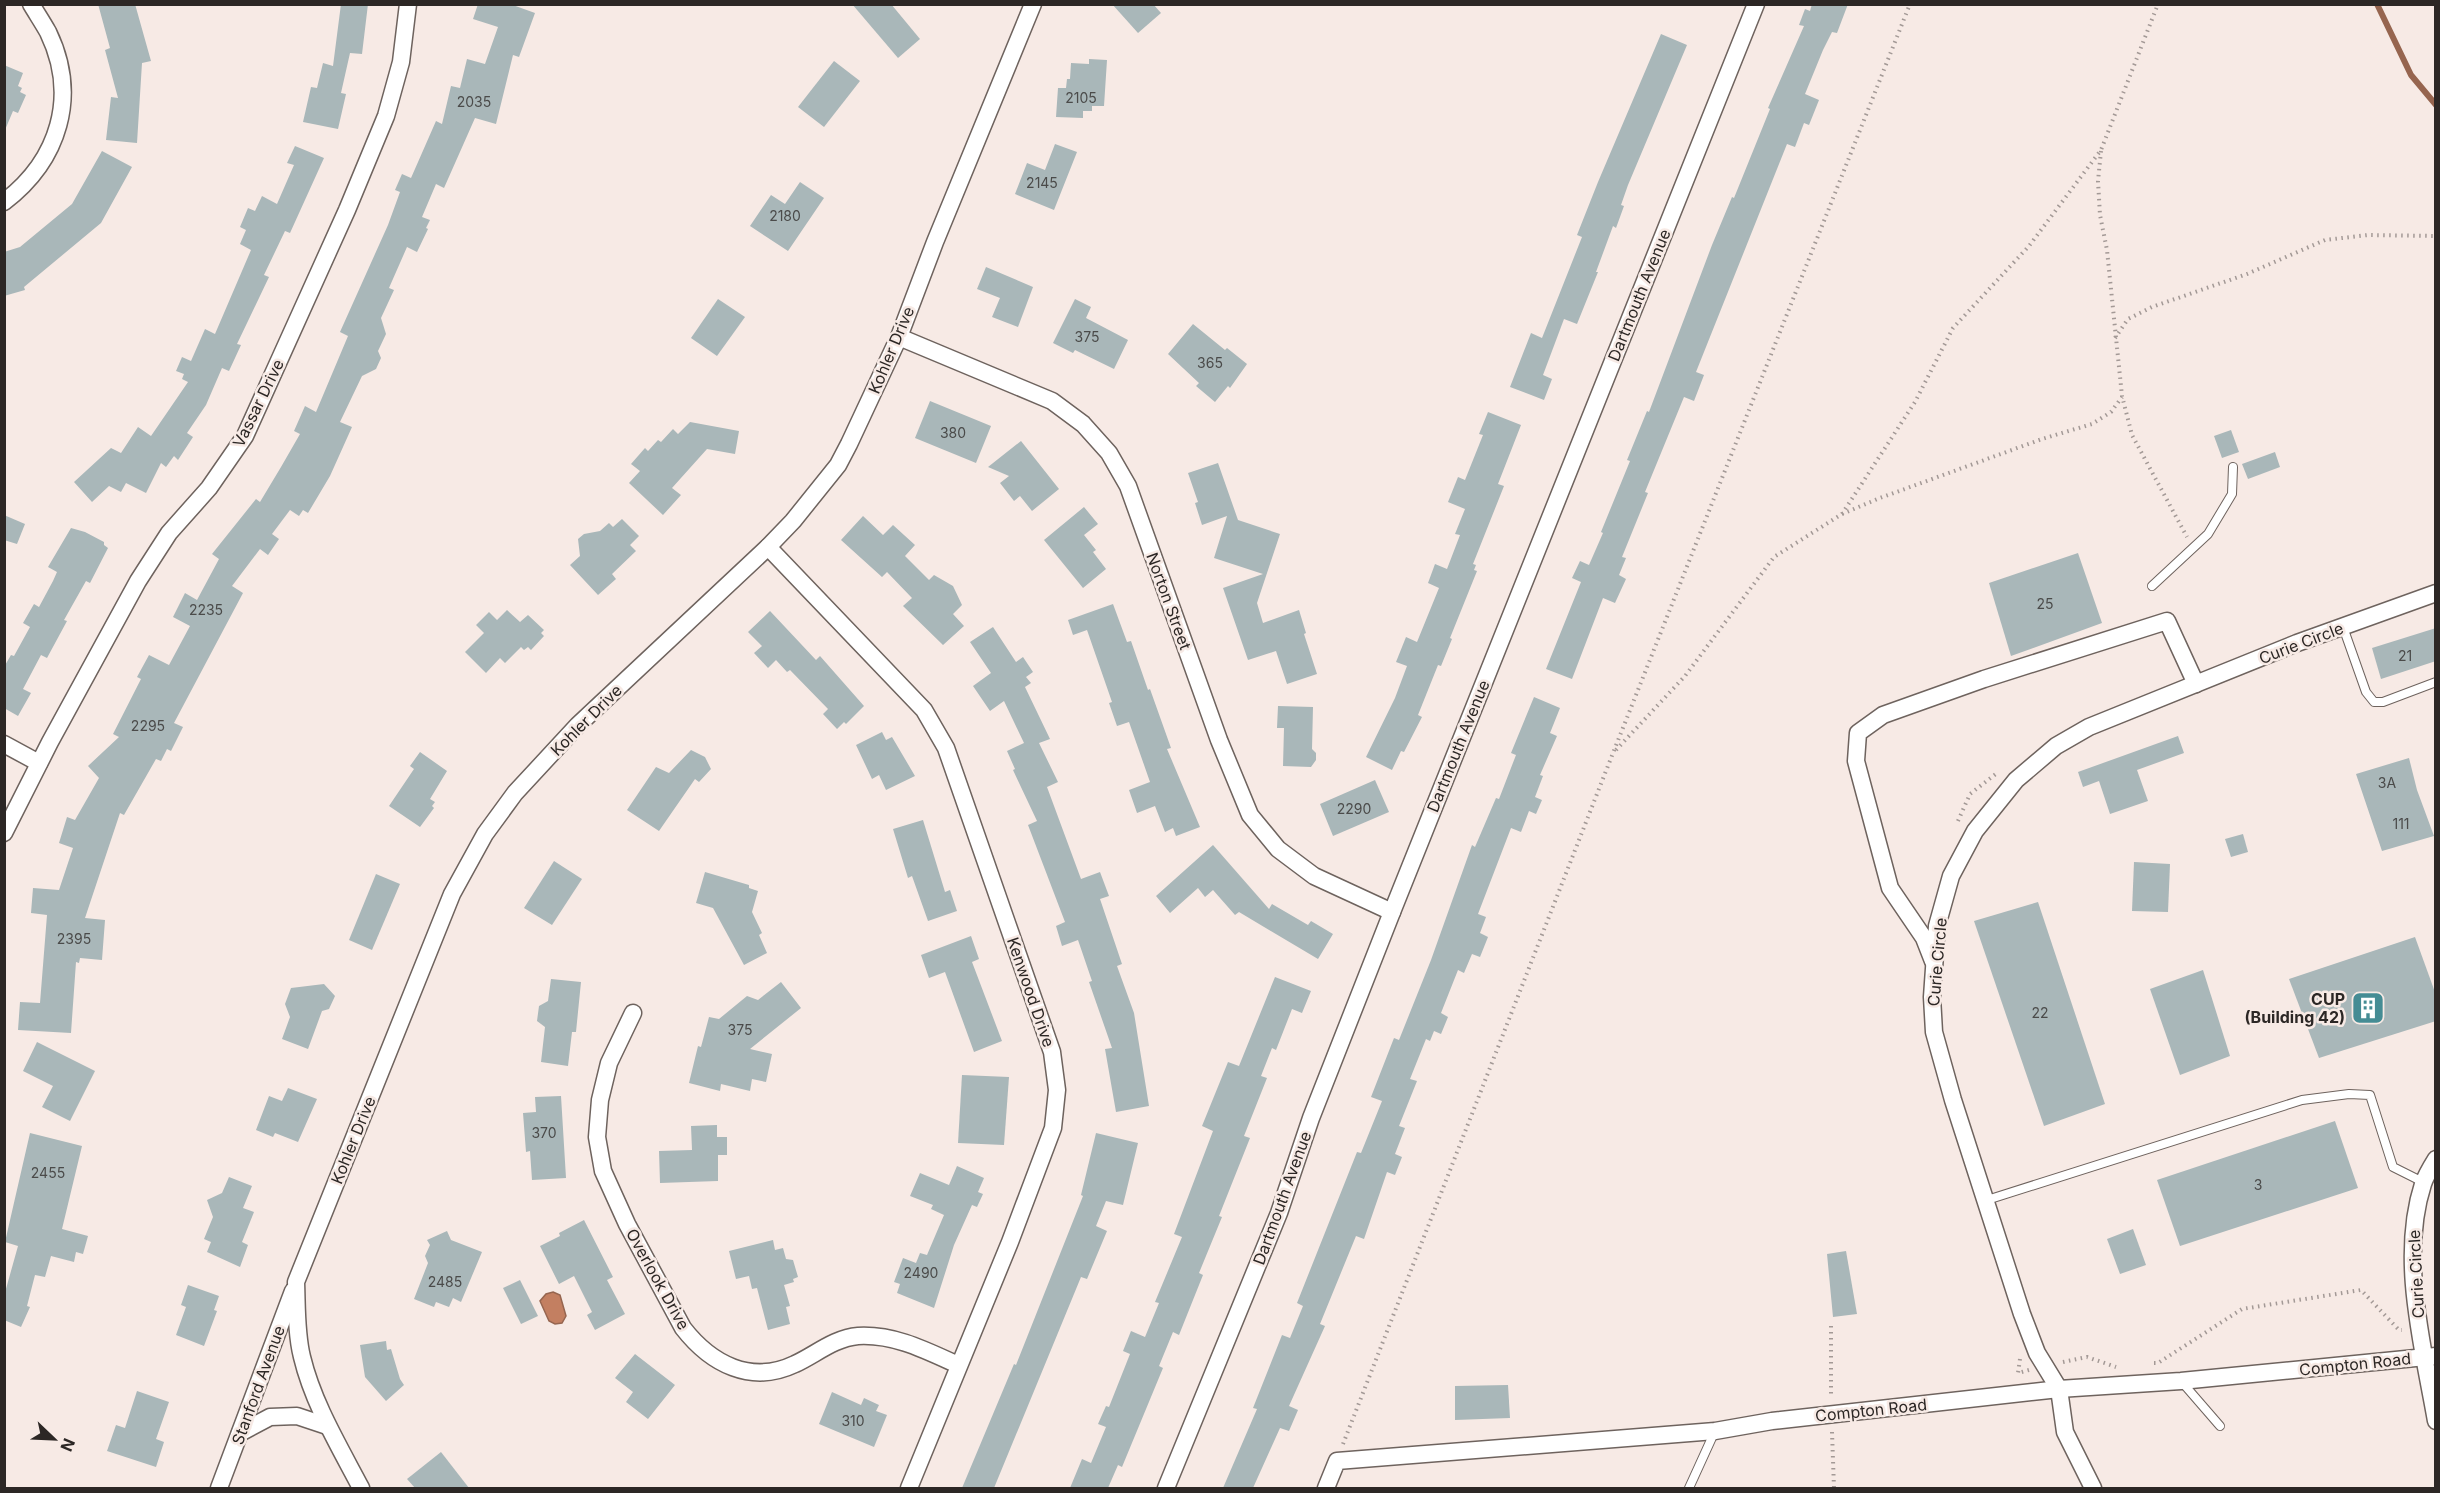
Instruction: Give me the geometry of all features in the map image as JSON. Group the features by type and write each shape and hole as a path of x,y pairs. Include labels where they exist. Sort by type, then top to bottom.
{"street":[{"path":"4,202 24,187 45,161 58,130 62,102 61,72 49,34 31,4"},
{"name":"Vassar Drive","path":"4,833 39,763 138,581 169,533 208,488 245,436 347,210 386,116 401,62 408,4"},
{"name":"Kohler Drive","path":"361,1488 327,1426 302,1357 298,1332 296,1282 452,894 484,834 515,793 578,725 768,547 838,465 899,337 935,242 1034,4"},
{"name":"Dartmouth Avenue","path":"1166,1488 1280,1213 1311,1118 1392,912 1756,4"},
{"name":"Norton Street","path":"899,337 1052,401 1083,424 1109,453 1128,486 1245,806 1278,849 1314,876 1392,912"},
{"name":"Kenwood Drive","path":"768,547 924,710 946,748 1052,1052 1057,1090 1053,1128 1010,1242 909,1488"},
{"name":"Curie Circle","path":"2059,1389 2044,1366 2022,1314 1953,1100 1934,1032 1932,997 1937,926 1951,876 1976,831 2016,780 2056,746 2089,727 2436,593"},
{"path":"1934,964 1924,938 1890,888 1856,761 1858,734 1883,715 1984,679 2167,621 2196,684"},
{"path":"4,744 39,763"},
{"name":"Overlook Drive","path":"633,1013 609,1063 600,1100 597,1137 603,1171 627,1224 683,1329 693,1341 717,1361 746,1373 763,1372 794,1365 827,1346 855,1336 884,1336 914,1345 958,1365"},
{"name":"Curie Circle","path":"2436,1159 2423,1182 2414,1222 2412,1254 2419,1326 2430,1356 2436,1421"},
{"name":"Stanford Avenue","path":"219,1488 296,1282"},
{"name":"Compton Road","path":"1337,1461 1715,1431 1772,1420 2059,1389 2181,1381 2430,1356"},
{"path":"2059,1389 2065,1432 2093,1488"},
{"path":"240,1433 270,1417 297,1416 327,1426"},
{"path":"1326,1488 1337,1461"}],"lane":[{"path":"2152,586 2208,534 2232,494 2233,467"},
{"path":"2343,627 2366,692 2374,702 2384,702 2436,682"},
{"path":"1987,1200 2302,1100 2349,1094 2370,1095 2392,1167 2423,1182"},
{"path":"2181,1381 2220,1426"},
{"path":"1689,1488 1715,1431"}],"path":[{"path":"1337,1461 1613,753 1910,4"},
{"path":"1842,514 1915,402 1953,328 2029,246 2101,150 2158,4"},
{"path":"2101,150 2098,181 2122,396 2132,435 2193,549"},
{"path":"2115,338 2128,319 2144,311 2247,274 2325,240 2368,235 2436,236"},
{"path":"1613,753 1685,676 1774,557 1842,514 1880,498 1990,460 2042,439 2092,424 2111,412 2122,396"},
{"path":"1957,825 1970,794 2006,766"},
{"path":"2147,1364 2157,1363 2242,1309 2361,1290 2399,1330 2419,1326"},
{"path":"1831,1326 1831,1368"},
{"path":"2022,1352 2018,1373 2087,1357 2117,1367"}],"shaded area":[{"path":"553,1292 560,1295 566,1316 562,1323 555,1324 549,1321 540,1301 546,1294"}],"building":[{"path":"98,4 135,4 151,61 142,63 137,143 106,140 111,97 118,98 105,50 110,48"},
{"path":"341,4 368,4 362,54 350,53 341,93 346,94 338,129 303,122 311,87 317,88 323,63 333,66"},
{"path":"478,4 510,4 535,13 519,57 513,55 496,124 475,118 444,188 436,184 422,217 430,220 426,228 428,229 417,252 407,247 389,288 394,290 381,318 386,334 378,351 381,358 376,369 362,376 340,422 352,427 330,476 308,513 303,510 299,516 290,510 272,534 279,539 268,555 260,549 232,586 243,593 174,723 183,727 171,751 167,749 161,761 156,759 124,815 120,813 85,918 105,920 102,960 80,958 79,963 76,962 71,1033 18,1030 20,1002 40,1003 47,915 31,913 33,888 59,890 73,848 59,843 67,817 75,820 99,778 88,766 119,737 113,734 141,679 137,677 149,655 169,665 190,626 173,617 185,593 197,600 219,559 212,554 256,499 260,502 300,434 294,431 305,406 316,412 348,336 340,332 388,225 400,192 395,190 402,174 411,178 436,121 442,124 451,86 460,88 467,59 485,64 498,27 473,19"},
{"path":"852,4 891,4 920,39 898,58"},
{"path":"1112,4 1153,4 1161,13 1138,33"},
{"path":"1812,4 1848,4 1837,33 1832,32 1823,50 1805,94 1819,100 1809,125 1804,123 1795,147 1787,144 1696,372 1704,375 1694,401 1684,397 1645,492 1648,493 1622,557 1626,558 1619,575 1626,579 1615,603 1603,598 1572,679 1546,669 1581,582 1572,578 1580,561 1589,565 1603,533 1601,532 1630,461 1627,460 1647,411 1649,412 1712,245 1732,197 1734,198 1770,109 1768,108 1804,26 1799,25 1805,9 1810,11"},
{"path":"1661,34 1687,45 1628,185 1616,228 1613,226 1577,324 1564,319 1543,375 1552,379 1544,400 1510,387 1531,333 1542,338 1582,237 1577,235"},
{"path":"1089,59 1107,60 1104,106 1092,106 1092,111 1083,111 1083,118 1056,117 1058,88 1066,88 1067,79 1070,79 1071,63 1089,64"},
{"path":"834,61 860,81 824,127 798,107"},
{"path":"4,65 23,73 18,86 22,88 20,92 26,95 18,113 13,111 5,130"},
{"path":"1055,144 1077,152 1054,210 1015,194 1027,163 1045,170"},
{"path":"295,146 324,158 290,233 285,231 264,275 269,277 237,344 241,345 229,371 222,368 206,405 187,433 193,437 178,460 174,456 166,467 161,463 146,493 126,483 121,492 109,486 92,502 74,482 111,448 121,453 138,427 151,436 188,382 182,379 184,374 176,371 182,357 191,361 205,329 215,334 251,250 240,244 246,230 240,227 248,208 255,211 262,196 277,204 294,165 287,163"},
{"path":"102,151 132,167 101,223 24,287 25,290 4,296 4,252 20,247 72,204"},
{"path":"800,182 824,198 788,251 750,226 771,195 785,204"},
{"path":"986,267 1033,287 1018,327 992,317 1000,298 977,289"},
{"path":"718,299 745,317 717,356 691,338"},
{"path":"1075,299 1091,307 1086,318 1128,340 1114,369 1075,350 1073,353 1053,343"},
{"path":"1193,324 1225,350 1227,348 1247,364 1230,388 1228,386 1215,402 1196,386 1199,383 1168,354"},
{"path":"930,401 991,426 976,463 915,438"},
{"path":"1488,412 1521,425 1498,484 1504,486 1473,564 1476,565 1474,570 1477,571 1450,638 1452,639 1441,666 1438,665 1418,715 1422,717 1392,770 1366,757 1395,698 1407,666 1396,662 1406,637 1417,642 1439,588 1428,583 1435,564 1447,569 1460,535 1455,534 1465,509 1448,502 1458,477 1465,480 1483,435 1479,434"},
{"path":"690,422 739,431 735,454 707,449 672,488 681,495 663,515 629,483 640,471 631,464 645,448 648,451 658,440 661,442 673,429 678,434"},
{"path":"2231,430 2239,452 2222,458 2214,436"},
{"path":"1021,441 1059,489 1032,511 1020,496 1014,501 1000,483 1009,476 988,467"},
{"path":"2275,452 2280,467 2248,479 2242,464"},
{"path":"1218,463 1238,520 1280,534 1257,603 1263,623 1299,610 1317,674 1287,684 1276,651 1248,660 1223,588 1263,574 1214,558 1227,516 1202,525 1195,503 1198,502 1188,473"},
{"path":"1084,507 1098,524 1084,535 1096,550 1093,552 1106,569 1083,588 1044,540"},
{"path":"4,515 25,524 17,544 4,540"},
{"path":"863,516 883,535 893,525 915,545 905,556 929,580 934,575 953,586 962,605 953,614 964,626 943,645 903,606 912,598 887,572 882,577 841,540"},
{"path":"622,519 639,536 630,545 636,551 612,574 616,579 598,595 570,565 580,556 578,539 584,534 600,531 609,523 613,527"},
{"path":"71,528 104,542 108,548 90,583 86,581 64,620 67,621 47,658 41,655 23,689 31,693 18,716 4,708 4,667 11,655 14,656 30,627 23,623 34,604 39,607 53,581 57,572 48,567"},
{"path":"2078,553 2102,623 2011,656 1989,583"},
{"path":"1113,604 1127,642 1131,641 1148,690 1150,689 1171,748 1167,749 1200,827 1176,836 1173,828 1165,832 1155,806 1137,813 1129,790 1150,782 1129,722 1117,726 1109,703 1112,702 1087,630 1073,635 1068,620"},
{"path":"507,610 520,622 528,615 544,630 541,633 544,636 531,650 528,647 524,650 521,647 505,663 500,658 486,673 465,652 484,633 476,625 489,612 497,620"},
{"path":"770,611 816,660 820,656 864,706 846,724 844,722 837,729 823,714 828,709 790,670 787,672 776,660 768,668 754,653 762,646 748,632"},
{"path":"993,627 1016,662 1023,657 1033,672 1026,677 1031,683 1025,687 1050,739 1039,743 1058,782 1047,787 1081,879 1100,872 1109,896 1100,899 1122,964 1117,966 1134,1013 1149,1106 1116,1112 1105,1049 1112,1048 1089,982 1092,981 1078,940 1062,946 1056,926 1065,922 1028,825 1037,821 1013,770 1015,769 1007,751 1024,743 1004,701 990,711 973,686 991,673 970,642"},
{"path":"2436,628 2436,661 2381,679 2372,648"},
{"path":"1534,697 1560,708 1550,733 1557,736 1540,775 1543,776 1535,797 1542,800 1536,814 1529,811 1521,832 1511,828 1478,914 1486,917 1480,933 1488,937 1480,957 1472,954 1464,973 1458,970 1441,1013 1448,1017 1441,1034 1434,1031 1430,1041 1426,1039 1410,1079 1417,1081 1399,1126 1405,1128 1395,1154 1402,1157 1395,1175 1387,1172 1364,1239 1356,1236 1320,1324 1325,1326 1289,1406 1298,1410 1289,1431 1280,1428 1253,1488 1223,1488 1257,1409 1253,1408 1282,1335 1290,1338 1303,1306 1297,1303 1357,1152 1361,1153 1382,1101 1371,1097 1394,1038 1399,1040 1431,960 1472,845 1475,847 1496,798 1499,799 1516,755 1511,753"},
{"path":"1278,706 1313,707 1312,749 1316,753 1316,760 1311,767 1283,766 1284,728 1277,728"},
{"path":"882,732 886,740 892,737 915,776 886,790 879,775 872,779 856,745"},
{"path":"2178,736 2184,753 2137,770 2148,801 2110,814 2099,781 2083,787 2078,772"},
{"path":"691,750 705,757 711,769 699,782 695,779 659,831 627,810 656,767 669,773"},
{"path":"420,752 447,771 430,799 435,802 432,806 434,808 420,827 389,806 414,769 410,766"},
{"path":"2409,758 2417,790 2434,836 2382,851 2356,774"},
{"path":"1375,780 1389,812 1333,836 1320,804"},
{"path":"923,820 945,892 950,890 957,911 928,921 912,876 908,878 893,829"},
{"path":"2243,834 2248,852 2231,857 2225,839"},
{"path":"1213,845 1269,909 1272,904 1308,925 1311,921 1333,934 1318,959 1239,912 1235,915 1213,890 1205,897 1198,888 1170,913 1156,896"},
{"path":"554,861 582,879 552,925 524,908"},
{"path":"2134,862 2170,864 2168,912 2132,911"},
{"path":"705,872 749,885 749,888 758,891 752,912 762,933 759,935 767,953 744,965 713,908 696,903"},
{"path":"376,874 400,884 372,950 349,940"},
{"path":"2038,902 2105,1104 2044,1126 1974,921"},
{"path":"971,936 979,959 972,962 1002,1041 974,1052 945,972 929,978 921,955"},
{"name":"CUP (Building 42)","path":"2415,937 2436,995 2436,1021 2319,1058 2289,979"},
{"path":"2203,970 2230,1056 2180,1075 2150,989"},
{"path":"1275,977 1311,991 1302,1013 1292,1009 1276,1050 1272,1048 1261,1076 1267,1078 1244,1136 1250,1138 1219,1216 1222,1217 1199,1273 1203,1275 1179,1335 1173,1332 1159,1366 1163,1368 1122,1467 1118,1465 1108,1488 1070,1488 1082,1459 1091,1463 1106,1427 1098,1424 1106,1406 1109,1407 1130,1354 1123,1351 1131,1331 1145,1337 1159,1303 1155,1302 1182,1237 1174,1234 1213,1131 1202,1126 1228,1062 1239,1066"},
{"path":"551,979 581,982 576,1032 572,1032 568,1066 541,1062 545,1027 537,1021 539,1006 548,1001"},
{"path":"781,982 801,1008 750,1049 772,1054 766,1082 752,1079 750,1091 721,1084 720,1091 689,1083 698,1046 701,1047 709,1017 719,1019 747,996 758,1000"},
{"path":"324,984 335,996 329,1009 322,1011 308,1049 282,1039 290,1017 285,1004 291,988"},
{"path":"37,1042 95,1071 70,1121 42,1107 53,1086 23,1071"},
{"path":"962,1075 1009,1077 1004,1145 958,1143"},
{"path":"288,1088 317,1099 298,1142 275,1133 273,1137 256,1130 269,1096 282,1101"},
{"path":"561,1096 566,1178 532,1180 530,1151 526,1152 523,1113 536,1112 535,1097"},
{"path":"2335,1121 2358,1188 2180,1246 2157,1180"},
{"path":"717,1125 717,1137 727,1137 727,1155 718,1155 718,1181 660,1183 659,1151 692,1150 691,1126"},
{"path":"30,1133 82,1146 62,1229 88,1236 83,1254 76,1252 74,1262 51,1256 45,1277 35,1275 27,1306 30,1307 21,1327 4,1320 4,1296 18,1246 5,1242"},
{"path":"1096,1133 1138,1143 1123,1205 1106,1201 1096,1226 1107,1231 1087,1279 1081,1277 994,1488 962,1488 1014,1364 1016,1365 1083,1196 1081,1195"},
{"path":"957,1166 984,1178 978,1192 983,1194 977,1207 972,1205 954,1245 934,1308 897,1293 900,1284 894,1282 903,1258 916,1263 920,1253 927,1255 944,1215 931,1209 933,1205 910,1196 920,1173 949,1185"},
{"path":"229,1177 252,1186 243,1208 254,1212 242,1242 248,1245 240,1267 207,1252 211,1242 204,1239 213,1217 207,1200 222,1193"},
{"path":"584,1220 613,1277 607,1280 625,1314 595,1330 587,1315 592,1312 574,1276 559,1284 540,1246"},
{"path":"2133,1229 2146,1265 2120,1274 2107,1239"},
{"path":"447,1231 451,1240 482,1252 461,1302 453,1298 449,1307 436,1302 434,1307 414,1299 428,1263 425,1256 430,1245 427,1240"},
{"path":"773,1240 775,1250 783,1248 786,1259 793,1260 798,1277 793,1279 794,1282 784,1285 790,1306 786,1307 790,1324 768,1330 757,1288 752,1289 749,1276 736,1279 729,1251"},
{"path":"1846,1251 1857,1314 1833,1317 1827,1254"},
{"path":"520,1280 538,1316 521,1324 503,1288"},
{"path":"188,1285 219,1296 214,1310 217,1311 204,1346 176,1335 186,1307 181,1305"},
{"path":"386,1341 387,1350 391,1349 404,1385 386,1401 365,1377 360,1345"},
{"path":"635,1354 675,1385 648,1419 626,1402 633,1392 615,1378"},
{"path":"1508,1385 1510,1418 1455,1420 1455,1386"},
{"path":"137,1391 169,1402 156,1439 164,1442 156,1467 107,1451 116,1425 125,1428"},
{"path":"832,1392 861,1405 864,1398 879,1405 876,1411 887,1415 874,1447 819,1424"},
{"path":"441,1452 469,1488 415,1488 407,1479"}],"waterway":[{"path":"2377,4 2411,75 2436,105"}],"place":[{"name":"CUP (Building 42)","path":"2368,1008"}]}
